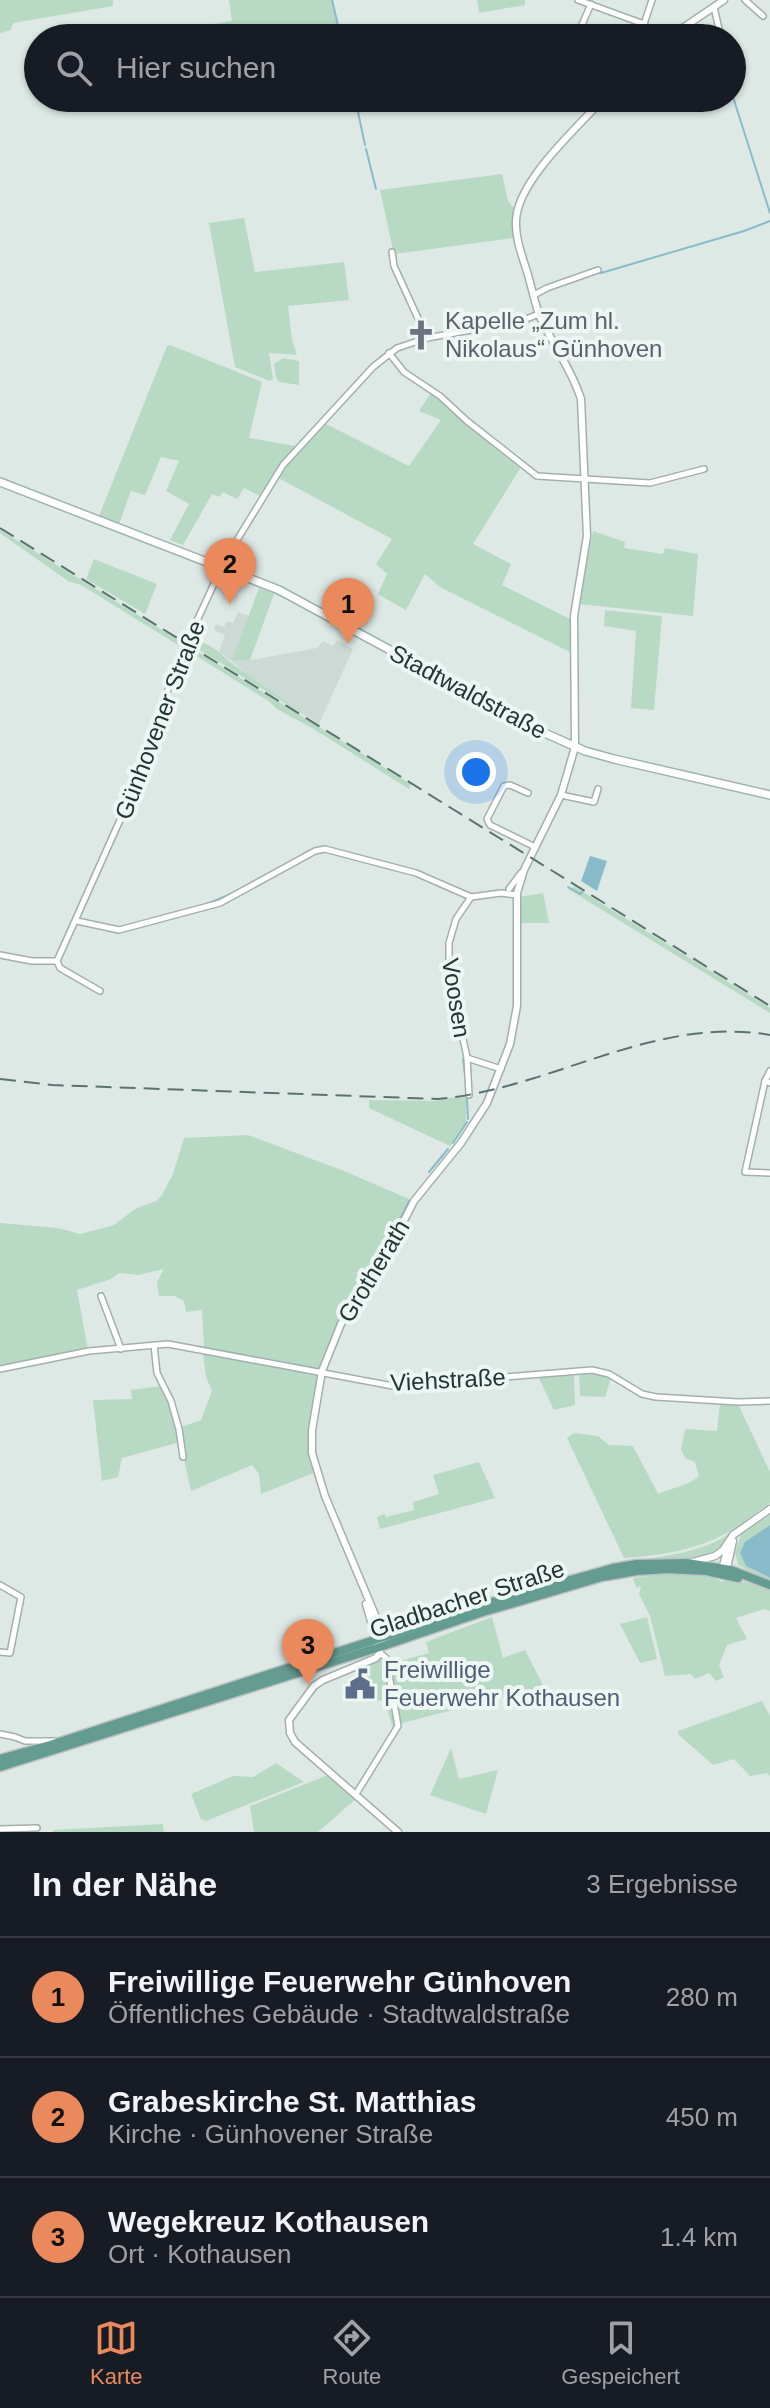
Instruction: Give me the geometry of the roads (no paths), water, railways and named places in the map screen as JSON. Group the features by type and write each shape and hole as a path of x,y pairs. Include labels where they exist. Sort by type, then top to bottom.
{"main road":[{"name":"Stadtwaldstraße","path":"0,482 305,603 456,687 575,747 770,795"},
{"name":"Gladbacher Straße","path":"0,1767 303,1670 492,1602 613,1568 687,1563 724,1571"},
{"name":"Gladbacher Straße","path":"0,1759 602,1577 667,1569 724,1571"},
{"path":"724,1571 746,1575 770,1586"},
{"path":"724,1571 770,1586"}],"street":[{"path":"578,0 644,24 652,0"},
{"path":"687,24 724,0"},
{"path":"745,0 763,16"},
{"path":"582,24 591,4"},
{"path":"714,7 718,24"},
{"path":"501,893 509,889 524,870 561,795 575,747 574,616 587,536 581,399 577,385 539,314 518,241 516,222 518,205 535,174 591,112"},
{"path":"392,252 394,266 427,338"},
{"path":"534,295 598,270"},
{"name":"Günhovener Straße","path":"57,961 141,773 175,668 226,558 283,465 373,367 397,348 427,338 521,321 539,314"},
{"path":"389,353 404,372 440,396 537,476 650,483 704,469"},
{"path":"528,793 510,785 504,786 487,819 490,825 535,847"},
{"path":"561,795 594,802 598,789"},
{"path":"77,921 119,930 211,906 233,898 315,851 325,849 416,873 471,897 517,892"},
{"name":"Grotherath","path":"380,1644 312,1453 312,1430 322,1372 341,1324 395,1238 414,1201 470,1130 487,1103 501,1069 510,1044 517,1006 517,892 524,870"},
{"path":"509,889 517,892"},
{"name":"Voosen","path":"469,1095 460,1001 449,959 449,943 456,919 471,897"},
{"path":"0,955 32,961 57,961 60,968 100,991"},
{"name":"Voosen","path":"467,1057 501,1069"},
{"path":"770,1071 745,1172 770,1173"},
{"path":"101,1296 121,1349"},
{"name":"Viehstraße","path":"0,1369 89,1351 168,1344 376,1384 409,1386 592,1370 609,1374 642,1394 738,1402 770,1401"},
{"path":"154,1345 157,1373 171,1401 183,1457"},
{"path":"724,1571 733,1535 770,1509"},
{"path":"724,1571 739,1531"},
{"path":"687,1563 715,1556 729,1543"},
{"path":"731,1555 737,1568 746,1575"},
{"path":"0,1585 21,1597 10,1653 0,1652"},
{"path":"380,1644 376,1658 317,1683 289,1720 290,1733 295,1742 398,1832"},
{"path":"356,1794 398,1724 386,1658 380,1644"},
{"path":"303,1670 317,1683"},
{"path":"0,1734 25,1741 60,1742"},
{"path":"0,1829 37,1828"}],"water":[{"path":"590,856 607,861 597,891 581,881"},
{"path":"770,1525 770,1578 746,1566 740,1553 745,1542"}],"waterway":[{"path":"332,0 338,24"},
{"path":"358,112 365,145"},
{"path":"738,112 770,213"},
{"path":"366,149 376,189"},
{"path":"601,273 770,221"},
{"path":"295,859 308,851"},
{"path":"358,860 390,869"},
{"path":"568,887 580,894 582,892"},
{"path":"207,904 231,894"},
{"path":"463,1059 465,1074"},
{"path":"467,1099 468,1119"},
{"path":"453,1143 467,1122"},
{"path":"429,1172 448,1149"},
{"path":"397,1225 409,1201"},
{"path":"392,1238 395,1228"},
{"path":"323,1361 338,1323"}],"railway":[{"path":"0,528 770,1006"},
{"path":"0,1079 52,1085 438,1099 480,1093 644,1044 685,1035 727,1032 770,1035"}],"place":[{"name":"Kapelle „Zum hl. Nikolaus“ Günhoven","path":"421,335"},
{"name":"Grabeskirche St. Matthias","path":"230,604"},
{"name":"Freiwillige Feuerwehr Günhoven","path":"348,644"},
{"name":"Freiwillige Feuerwehr Kothausen","path":"360,1684"},
{"name":"Wegekreuz Kothausen","path":"308,1685"}]}
